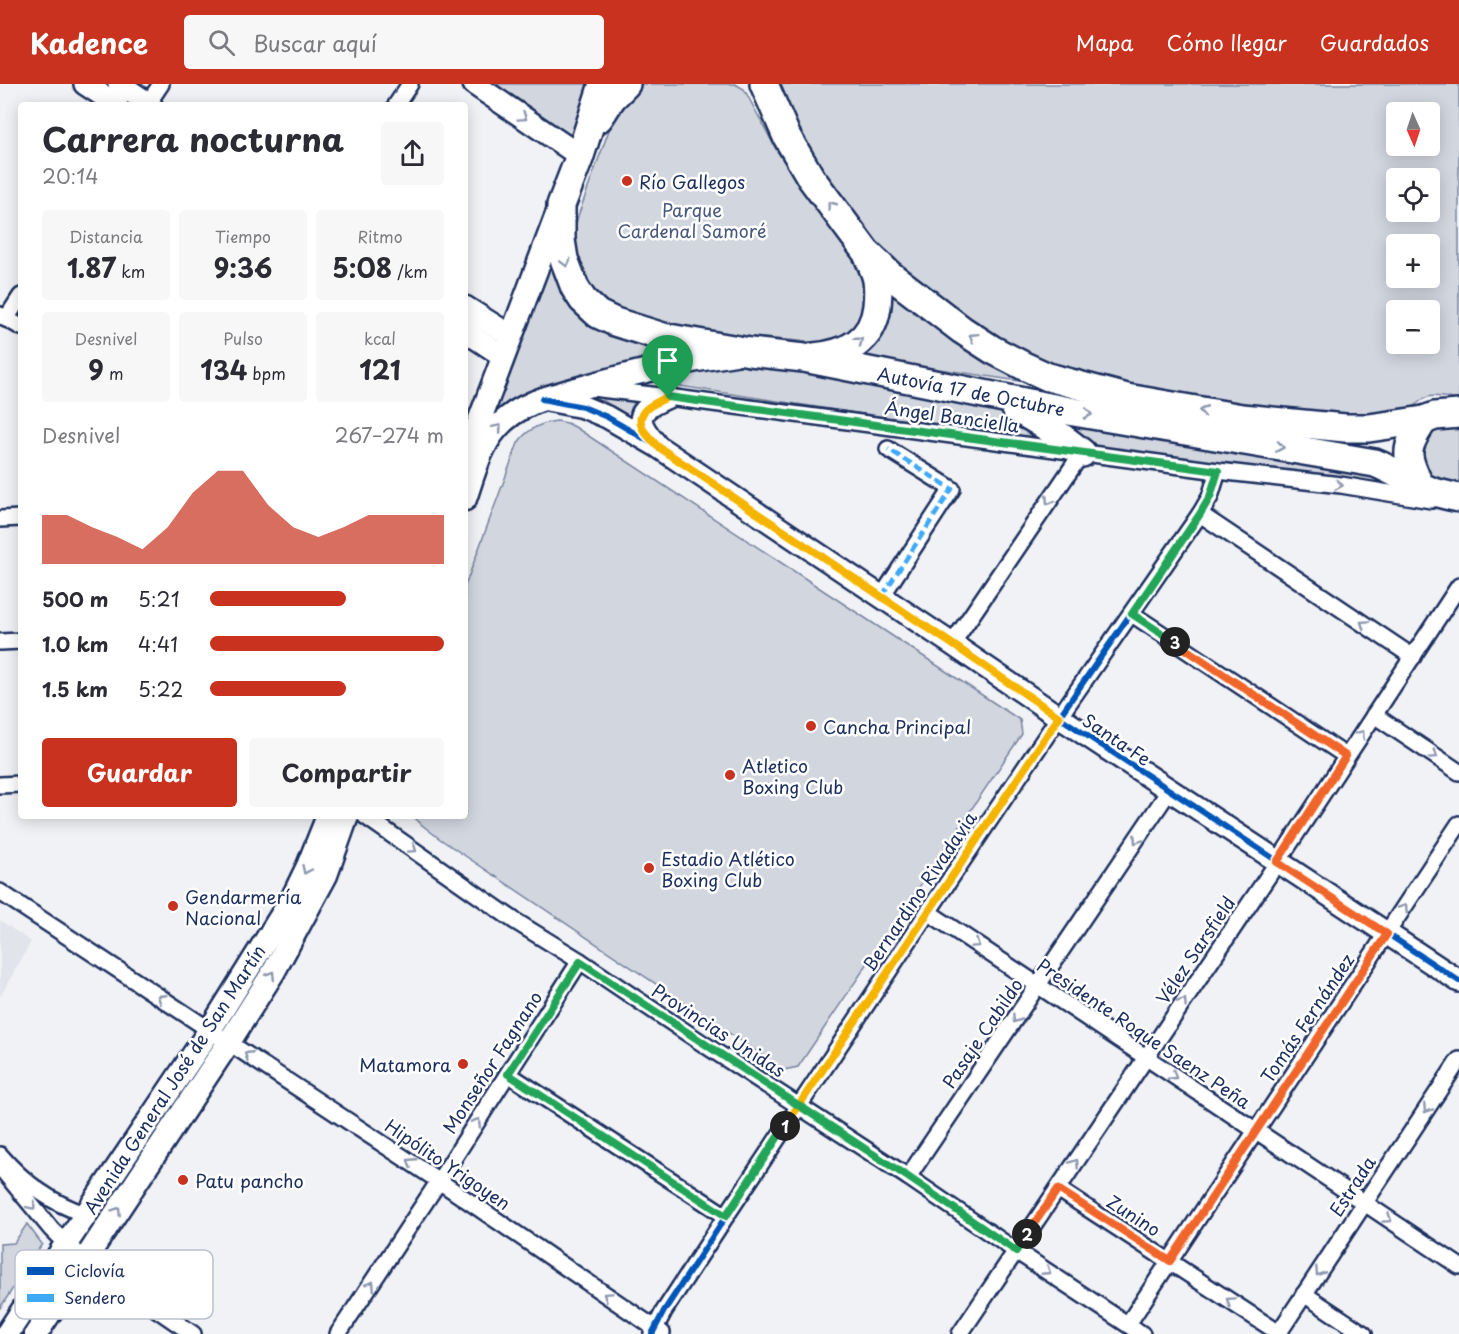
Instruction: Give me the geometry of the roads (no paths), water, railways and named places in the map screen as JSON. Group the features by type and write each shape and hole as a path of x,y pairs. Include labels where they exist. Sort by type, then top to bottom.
{"highway":[{"path":"561,205 581,154 603,84"},
{"path":"581,154 599,118 612,98 626,84"},
{"name":"Autovía 17 de Octubre","path":"762,88 810,178 866,252 890,275 962,330 1024,366 1048,377 1127,398 1242,418 1345,428 1369,428 1459,414"},
{"name":"Autovía 17 de Octubre","path":"561,205 561,240 569,275 583,300 598,314 615,322 663,337 750,352 804,358 1074,412 1375,463 1401,474 1420,486 1459,500"},
{"path":"804,358 839,353 853,346 866,335 875,319 878,296 876,275 866,252"},
{"path":"980,393 1043,423 1082,453"},
{"path":"1420,486 1408,454 1412,436 1424,420"}],"main road":[{"path":"468,452 561,205"},
{"path":"468,491 487,442 496,429 508,417 542,399 667,365 750,352"},
{"name":"Avenida General José de San Martín","path":"62,1250 210,1030 293,897 308,867 327,819"},
{"name":"Avenida General José de San Martín","path":"92,1250 274,971 326,875 346,819"},
{"name":"Avenida General José de San Martín","path":"7,1334 17,1319"},
{"name":"Avenida General José de San Martín","path":"36,1334 46,1319"}],"street":[{"path":"85,84 112,102"},
{"path":"119,84 145,102"},
{"path":"149,102 161,84"},
{"path":"398,102 410,84"},
{"path":"474,84 581,154"},
{"path":"18,300 3,317 18,325"},
{"path":"468,310 507,346"},
{"path":"468,332 507,346"},
{"name":"Ángel Banciella","path":"583,387 1218,471 1341,485 1435,500 1459,500"},
{"path":"657,446 643,429 642,416 646,409 668,397"},
{"name":"Santa Fe","path":"542,399 582,407 607,417 657,446 1169,791 1459,981"},
{"path":"882,596 952,489 888,449"},
{"path":"952,644 1082,453"},
{"name":"Bernardino Rivadavia","path":"657,1332 664,1311 799,1105 1059,717 1200,514 1210,497 1218,471"},
{"path":"1200,514 1413,657"},
{"path":"0,519 18,518"},
{"name":"Vélez Sarsfield","path":"960,1334 1459,586"},
{"path":"1132,614 1346,756"},
{"path":"0,642 18,641"},
{"path":"1374,715 1459,772"},
{"path":"0,784 18,783"},
{"name":"Pasaje Cabildo","path":"908,1177 1169,791"},
{"name":"Provincias Unidas","path":"369,819 515,921 799,1105 1142,1334"},
{"name":"Tomás Fernández","path":"1128,1324 1459,824"},
{"name":"Hipólito Yrigoyen","path":"0,892 439,1181 657,1332"},
{"name":"Presidente Roque Saenz Peña","path":"928,912 1459,1266"},
{"name":"Monseñor Fagnano","path":"338,1334 580,962"},
{"name":"Estrada","path":"1278,1334 1459,1060"},
{"path":"508,1074 726,1216"},
{"path":"0,1155 26,1182 42,1194 85,1214"},
{"path":"0,1167 51,1228 73,1250"},
{"name":"Zunino","path":"1058,1189 1278,1334"},
{"path":"1304,1294 1364,1334"},
{"path":"171,1319 193,1334"}],"place":[{"name":"Río Gallegos","path":"627,181"},
{"name":"Cancha Principal","path":"811,726"},
{"name":"Atletico Boxing Club","path":"730,775"},
{"name":"Estadio Atlético Boxing Club","path":"649,868"},
{"name":"Gendarmería Nacional","path":"173,906"},
{"name":"Matamora","path":"463,1064"},
{"name":"Patu pancho","path":"183,1180"}],"park label":[{"name":"Parque Cardenal Samoré","path":"692,219"}]}
